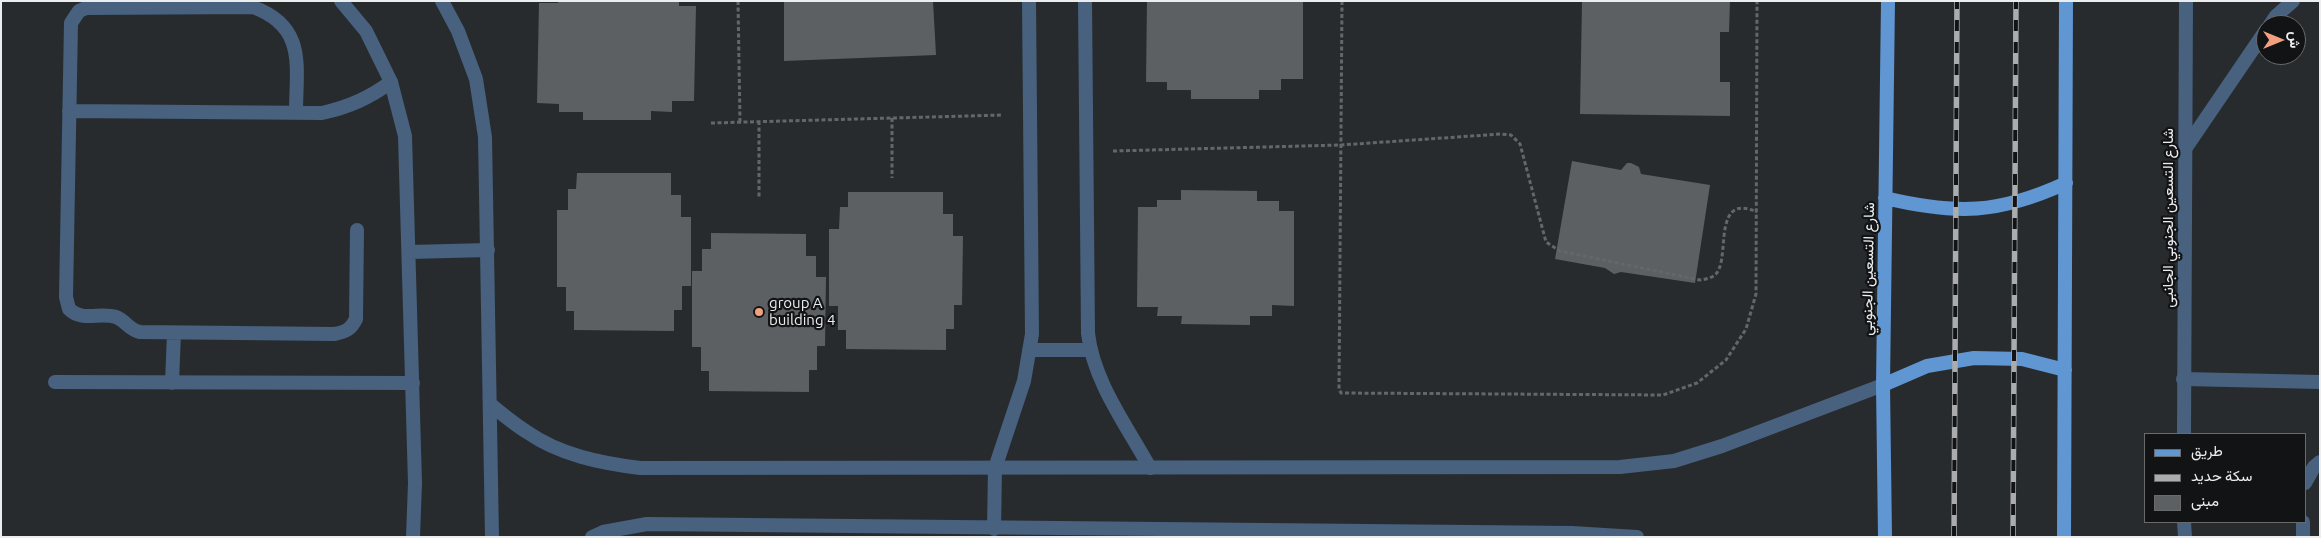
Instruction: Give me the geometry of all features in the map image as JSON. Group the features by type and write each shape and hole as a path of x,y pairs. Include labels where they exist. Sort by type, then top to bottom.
{"main road":[{"name":"شارع التسعين الجنوبي","path":"1885,537 1883,385 1888,1"},
{"path":"2064,537 2066,1"},
{"path":"1885,198 1922,207 1960,210 1998,207 2034,198 2066,183"},
{"path":"1883,385 1927,366 1974,358 2022,359 2065,370"}],"street":[{"path":"341,1 366,31 391,82 405,136 416,483 413,537"},
{"path":"442,1 458,31 476,79 485,137 492,537"},
{"path":"994,529 995,468 1024,381 1032,334 1029,1"},
{"path":"1085,1 1088,333 1090,350 1103,384 1150,468"},
{"name":"شارع التسعين الجنوبي الجانبى","path":"2184,433 2186,1"},
{"path":"2277,15 2293,1"},
{"path":"296,113 296,50 290,35 281,22 268,13 253,7 86,8 79,11 70,23 66,296 69,309 80,316 116,317 134,331 174,333 344,333 356,319 357,230"},
{"path":"2185,149 2256,45"},
{"path":"69,111 322,113 347,108 370,97 391,82"},
{"path":"410,252 488,250"},
{"path":"172,383 174,333"},
{"path":"1029,350 1090,350"},
{"path":"2184,379 2320,382"},
{"path":"55,382 413,384"},
{"path":"490,404 528,433 562,451 602,463 630,467 1620,467 1674,460 1722,446 1883,385"},
{"path":"2306,481 2314,467 2320,462"},
{"path":"2184,523 2185,537"},
{"path":"2303,523 2303,537"},
{"path":"592,537 603,532 647,524 1637,537"}],"path":[{"path":"738,1 740,122"},
{"path":"1342,1 1339,390 1344,395 1663,396 1697,383 1726,360 1746,329 1756,294 1758,1"},
{"path":"711,123 1029,114"},
{"path":"892,118 892,178"},
{"path":"758,121 758,198"},
{"path":"1087,152 1341,145 1500,134 1511,135 1520,144 1546,242 1560,251 1700,280 1708,279 1715,275 1720,268 1725,224 1734,211 1750,208 1758,212"}],"building":[{"path":"558,1 679,1 679,6 696,6 694,101 672,101 672,112 651,111 651,120 583,120 583,112 559,112 559,104 537,103 539,3 558,3"},
{"path":"784,1 933,1 936,55 784,61"},
{"path":"1147,1 1303,1 1303,79 1281,79 1281,90 1259,90 1259,99 1191,99 1191,90 1167,90 1167,82 1146,82"},
{"path":"1582,1 1730,1 1729,32 1720,32 1720,82 1730,82 1730,116 1580,114"},
{"path":"1572,161 1621,170 1627,163 1631,163 1639,167 1641,174 1710,185 1695,283 1621,272 1614,274 1605,268 1555,259"},
{"path":"577,173 671,173 671,195 681,195 681,217 691,217 691,286 682,286 682,310 674,310 674,331 574,330 574,311 566,311 566,287 557,287 557,210 568,210 568,189 576,189"},
{"path":"1181,190 1257,191 1257,201 1279,201 1279,211 1294,211 1294,306 1272,305 1272,316 1250,316 1250,325 1181,324 1182,316 1157,316 1158,307 1137,307 1138,207 1157,207 1157,200 1181,200"},
{"name":"group A building 4","path":"848,192 943,192 943,214 953,214 953,236 963,236 962,305 954,305 954,329 946,329 946,350 846,349 846,330 838,330 838,306 829,306 829,229 839,229 840,207 848,207"},
{"name":"group A building 4","path":"711,233 806,234 806,256 816,256 816,277 826,277 825,346 817,346 817,370 809,370 809,392 709,391 709,371 701,371 701,347 692,347 692,271 702,271 702,249 711,249"}],"railway":[{"path":"1954,537 1957,1"},
{"path":"2013,537 2016,1"}],"place":[{"name":"group A building 4","path":"759,312"}]}
